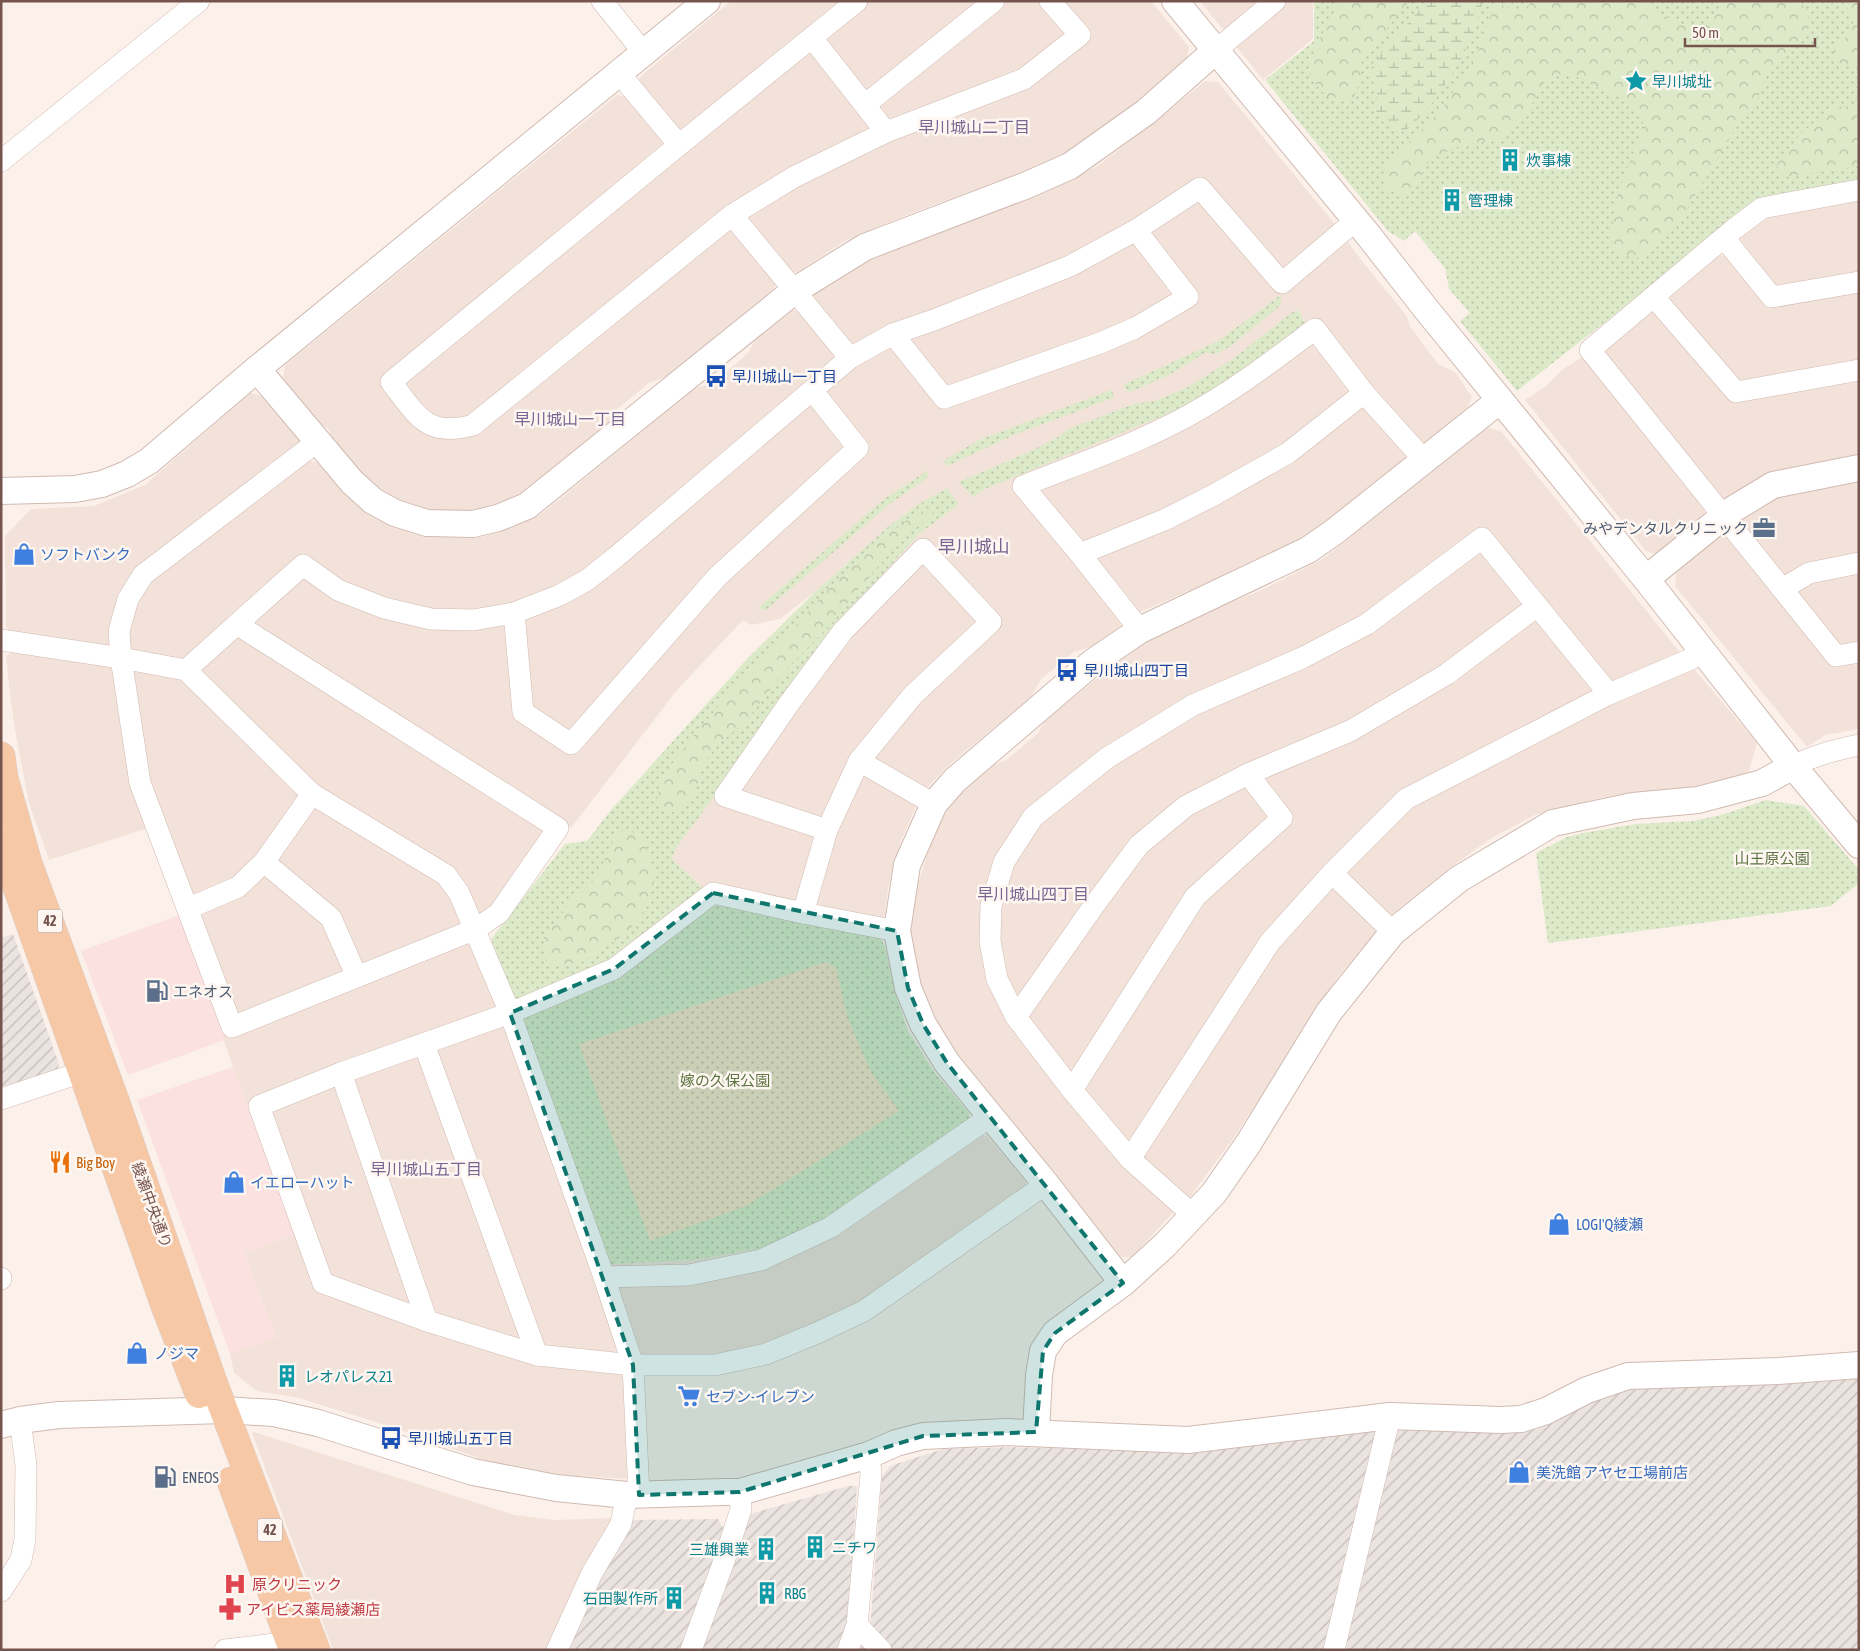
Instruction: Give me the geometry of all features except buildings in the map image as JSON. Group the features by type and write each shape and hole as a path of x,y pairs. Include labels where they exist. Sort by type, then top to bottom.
{"main road":[{"name":"綾瀬中央通り","path":"1,756 4,778 28,863 68,968 99,1092"},
{"name":"綾瀬中央通り","path":"1,842 99,1092 300,1647"}],"street":[{"path":"1,161 199,1"},
{"path":"602,1 644,53"},
{"path":"1,491 75,489 102,484 127,474 149,461 257,369 707,1"},
{"path":"857,1 392,382 421,420 439,428 455,430 473,426 732,215 794,177 886,132 1024,79 1080,36 1050,1"},
{"path":"866,104 994,1"},
{"path":"1175,1 1356,220 1646,579 1793,766 1859,845"},
{"path":"257,369 352,482 373,501 395,513 427,523 446,525 473,524 498,518 527,506 794,292 866,247 1027,185 1070,166 1087,156 1146,112 1275,1"},
{"path":"812,38 866,104 886,132"},
{"path":"619,73 679,145"},
{"path":"186,670 303,565 338,590 384,608 431,619 473,620 514,613 560,595 587,580 850,358 893,334 934,320 1070,266 1136,230 1200,188 1282,283 1356,220"},
{"path":"1859,190 1762,208 1590,350 1836,656 1859,652"},
{"path":"732,215 850,358"},
{"path":"893,334 944,398 1100,343 1135,328 1188,298 1136,230"},
{"path":"1724,238 1772,297 1859,282"},
{"path":"1654,297 1736,392 1859,370"},
{"path":"1140,630 1023,486 1140,439 1204,406 1255,374 1315,329 1364,393 1425,461"},
{"path":"514,613 522,712 571,744 717,577 858,448 812,390"},
{"path":"1080,554 1164,520 1221,491 1288,453 1364,393"},
{"path":"1123,1283 948,1063 923,1024 908,988 897,931 907,865 934,804 955,780 1092,662 1140,630 1308,550 1425,461 1500,400"},
{"path":"238,625 558,828 499,913 476,929 232,1027 189,908 140,783 121,658 119,631 128,599 143,576 318,441"},
{"path":"1646,579 1723,516 1773,485 1859,468"},
{"path":"1194,1215 1130,1159 1072,1090 1016,1017 997,980 990,941 991,906 1004,862 1033,817 1107,758 1192,705 1302,658 1367,624 1482,538 1609,694"},
{"path":"803,913 827,830 859,761 913,696 991,622 924,549 844,631 788,705 725,796 827,830"},
{"path":"1782,589 1809,573 1859,563"},
{"path":"1016,1017 1094,904 1138,845 1186,806 1248,774 1350,731 1447,674 1537,606"},
{"path":"1,640 186,670 312,794 446,875 459,893 476,929 510,1013 604,1277 633,1365 633,1495 621,1524 592,1573 556,1650"},
{"path":"1130,1159 1270,942 1332,873 1406,800 1609,694 1691,659 1701,650"},
{"path":"1036,1432 1038,1375 1043,1352 1055,1332 1123,1283 1165,1245 1214,1193 1248,1144 1329,1012 1393,932 1459,879 1553,822 1633,806 1698,800 1762,783 1811,757 1859,745"},
{"path":"859,761 934,804"},
{"path":"1072,1090 1195,896 1282,818 1248,774"},
{"path":"189,908 238,887 264,862 312,794"},
{"path":"264,862 331,918 357,977"},
{"path":"1332,873 1393,932"},
{"path":"897,931 713,893 614,969 510,1013 341,1072 259,1106 323,1283 427,1321 537,1356 633,1365 715,1365 766,1354 864,1311 1046,1184"},
{"path":"424,1044 537,1356"},
{"path":"341,1072 427,1321"},
{"path":"1,1099 99,1092"},
{"path":"604,1277 689,1275 761,1260 831,1227 991,1116"},
{"path":"1,1591 21,1560 25,1539 26,1465 10,1423 59,1416 214,1411 274,1413 318,1423 473,1472 556,1488 633,1495 740,1492 870,1455 896,1443 924,1436 985,1432 1036,1432 1188,1440 1390,1416 1522,1419 1546,1411 1587,1390 1628,1376 1778,1371 1859,1364"},
{"path":"1334,1650 1390,1416"},
{"path":"848,1650 857,1625 871,1474 870,1455"},
{"path":"691,1650 741,1509 740,1492"},
{"path":"857,1625 881,1650"},
{"path":"225,1650 300,1647"}],"highlighted area":[{"path":"713,893 897,931 908,988 923,1024 947,1063 1123,1283 1055,1333 1043,1351 1036,1432 923,1436 740,1492 639,1495 633,1365 510,1013 614,969"}],"shaded area":[{"path":"731,1 1151,1 1189,47 1187,58 1140,101 1079,146 1035,168 909,214 845,241 797,272 788,271 776,281 774,290 668,376 649,383 616,410 605,428 528,489 509,500 489,507 462,512 432,511 402,501 380,489 360,471 330,435 327,428 324,427 283,380 285,365 617,95 626,96 638,85 640,77"},
{"path":"1200,1 1313,1 1313,39 1263,80"},
{"path":"1205,81 1218,82 1334,223 1406,315 1411,328 1438,364 1455,372 1472,397 1468,407 1425,444 1418,443 1406,453 1405,459 1327,522 1266,558 1126,618 1120,626 1091,647 1074,652 1041,679 1031,697 950,764 926,789 919,800 901,841 888,888 885,915 881,921 709,883 703,888 672,859 676,848 722,784 862,597 918,535 958,504 917,505 888,527 818,589 780,619 751,625 743,620 677,690 571,828 558,820 494,913 481,917 611,1264 695,1260 773,1246 977,1134 987,1136 1026,1183 1024,1190 863,1300 824,1322 747,1349 690,1357 626,1358 629,1479 562,1475 481,1459 395,1428 299,1398 257,1391 234,1373 230,1354 276,1337 244,1253 296,1234 233,1067 151,827 49,860 29,803 10,695 6,657 13,650 10,634 6,626 5,536 31,509 94,506 145,485 250,393 262,396 300,441 298,447 310,461 317,463 348,497 369,515 393,526 428,537 482,537 511,528 540,515 695,389 715,381 747,354 756,339 792,310 801,312 813,301 814,293 848,271 894,249 1046,192 1096,167"},
{"path":"1859,198 1859,274 1775,289 1740,246 1739,236 1768,215"},
{"path":"1718,255 1726,256 1770,306 1859,290 1859,364 1745,385 1734,381 1670,302 1671,293"},
{"path":"1649,311 1658,313 1733,402 1859,379 1859,454 1771,472 1723,499 1602,350"},
{"path":"1582,357 1705,509 1704,516 1655,554 1646,551 1525,400 1546,386 1562,370"},
{"path":"1487,428 1501,431 1678,650 1757,743 1747,777 1681,791 1629,793 1599,798 1535,815 1490,839 1446,871 1387,918 1337,978 1235,1136 1190,1197 1182,1203 1132,1257 1119,1257 959,1060 934,1018 920,985 911,943 915,894 932,838 950,805 987,768 1008,759 1038,733 1045,721 1149,639 1178,623 1260,591 1323,559"},
{"path":"1859,481 1859,555 1788,576 1779,575 1740,528 1742,519 1777,497"},
{"path":"1719,536 1728,537 1833,667 1859,662 1859,729 1825,735 1807,747 1675,586 1676,573"},
{"path":"1859,571 1859,646 1843,648 1797,598 1797,590 1812,579"},
{"path":"182,914 225,1040 128,1075 81,951"},
{"path":"13,934 59,1064 57,1072 1,1091 1,938"},
{"path":"233,1067 296,1234 244,1253 276,1337 230,1354 137,1100"},
{"path":"1859,1376 1859,1650 1342,1650 1393,1436 1400,1429 1521,1430 1538,1428 1560,1418 1589,1400 1618,1390"},
{"path":"1380,1430 1326,1650 890,1650 870,1629 882,1476 890,1466 943,1449 1011,1447 1189,1452"},
{"path":"254,1432 515,1515 554,1520 615,1518 550,1650 333,1650 252,1433"},
{"path":"848,1486 857,1486 847,1632 868,1650 564,1650 632,1520 718,1519 726,1533 750,1514"}],"green space":[{"path":"1314,1 1859,1 1859,183 1756,201 1634,303 1632,301 1517,391 1460,321 1470,313 1449,289 1445,268 1415,231 1404,241 1388,231 1265,80 1314,41"},
{"path":"1340,1 1409,1 1362,60 1360,81 1354,97 1341,102 1327,97 1311,79 1309,64 1316,46"},
{"path":"1427,1 1483,1 1466,49 1454,72 1421,117 1401,133 1384,123 1376,112 1377,91 1370,73 1373,63"},
{"path":"1532,1 1643,1 1654,12 1685,25 1703,24 1719,9 1721,1 1800,1 1808,14 1807,31 1768,71 1756,104 1737,126 1679,222 1652,252 1637,258 1617,253 1612,243 1611,233 1619,190 1643,123 1630,101 1608,93 1577,77 1557,74 1545,80 1529,109 1498,139 1463,145 1430,159 1419,180 1403,194 1388,190 1382,180 1385,166 1440,112 1476,57 1494,7 1502,5 1519,11 1528,6"},
{"path":"1843,1 1859,1 1859,63 1852,65 1840,63 1834,59 1834,46 1848,36 1853,27 1851,16"},
{"path":"1859,106 1859,165 1779,178 1777,164 1800,134 1834,107"},
{"path":"1281,295 1281,305 1231,346 1216,354 1205,353 1169,375 1130,392 1123,385 1218,341"},
{"path":"1299,310 1303,320 1307,323 1228,380 1177,410 985,489 973,497 959,482 1033,450 1058,437 1068,429 1134,404 1155,401 1186,388 1233,359 1291,313"},
{"path":"1111,390 1114,395 1113,398 1014,435 947,466 943,461 979,440"},
{"path":"928,470 927,478 891,503 766,610 758,608 884,499"},
{"name":"嫁の久保公園","path":"947,488 959,504 918,535 862,597 676,848 672,859 703,888 880,937 885,947 895,993 908,1031 935,1073 969,1113 970,1122 814,1228 773,1246 695,1260 611,1264 491,939 565,844 587,841 611,810 747,659 818,589 888,527 917,505"},
{"path":"929,508 935,509 930,518 906,535 856,592 832,623 787,669 746,721 718,745 703,764 696,789 683,809 669,813 657,800 662,777 694,735 739,682 789,634 820,598 864,554 908,519"},
{"name":"山王原公園","path":"1766,800 1804,806 1859,870 1859,883 1831,906 1548,943 1536,853 1567,837 1583,833 1636,824 1692,821 1721,815"},
{"path":"628,829 643,840 656,875 648,905 628,932 579,964 556,966 544,959 544,937 569,904 595,880 616,835"}],"sand":[{"path":"826,962 836,968 848,1019 870,1070 899,1111 746,1206 650,1241 579,1044"}],"place":[{"name":"早川城址","path":"1636,81"},
{"name":"炊事棟","path":"1510,160"},
{"name":"管理棟","path":"1452,200"},
{"name":"早川城山一丁目","path":"716,376"},
{"name":"みやデンタルクリニック","path":"1764,528"},
{"name":"ソフトバンク","path":"24,554"},
{"name":"早川城山四丁目","path":"1067,670"},
{"name":"エネオス","path":"157,991"},
{"name":"Big Boy","path":"60,1162"},
{"name":"イエローハット","path":"234,1182"},
{"name":"LOGI'Q綾瀬","path":"1559,1224"},
{"name":"ノジマ","path":"137,1353"},
{"name":"レオパレス21","path":"287,1376"},
{"name":"セブン-イレブン","path":"689,1396"},
{"name":"早川城山五丁目","path":"391,1438"},
{"name":"美洗館 アヤセ工場前店","path":"1519,1472"},
{"name":"ENEOS","path":"165,1477"},
{"name":"ニチワ","path":"815,1547"},
{"name":"三雄興業","path":"766,1549"},
{"name":"原クリニック","path":"235,1584"},
{"name":"RBG","path":"767,1593"},
{"name":"石田製作所","path":"674,1598"},
{"name":"アイビス薬局綾瀬店","path":"230,1609"}],"district":[{"name":"早川城山二丁目","path":"974,127"},
{"name":"早川城山一丁目","path":"570,419"},
{"name":"早川城山","path":"974,546"},
{"name":"早川城山四丁目","path":"1033,894"},
{"name":"早川城山五丁目","path":"426,1169"}]}
